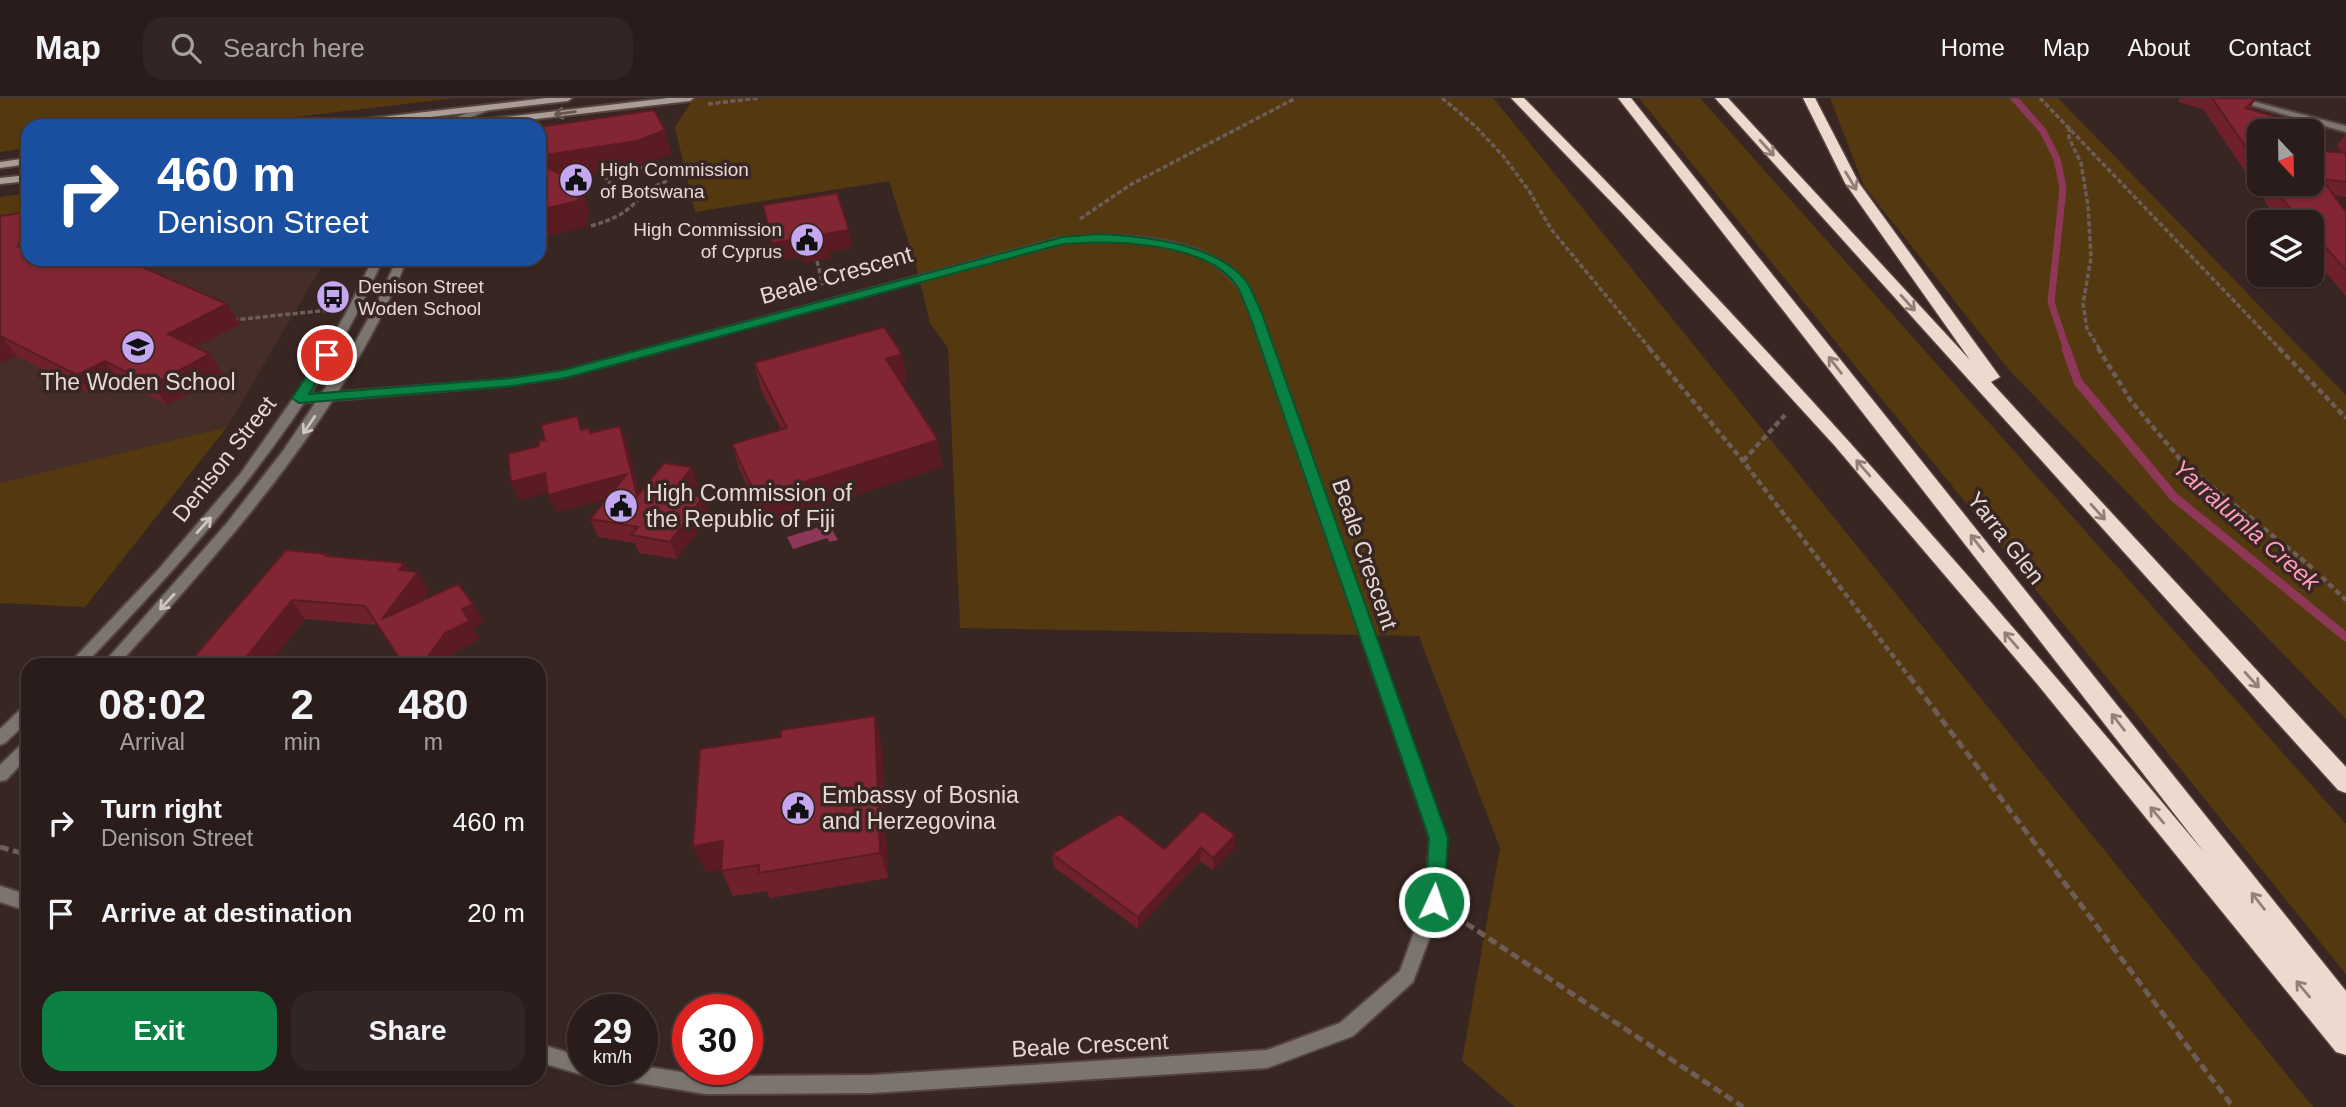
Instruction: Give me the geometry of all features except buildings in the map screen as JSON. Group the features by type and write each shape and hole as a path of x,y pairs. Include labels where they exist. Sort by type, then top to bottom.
{"highway":[{"path":"1517,98 1634,214 1755,344 2029,660 2346,1042"},
{"name":"Yarra Glen","path":"1624,98 2346,1012"},
{"path":"1721,98 2346,783"},
{"path":"1809,98 1852,183 2052,461"}],"main road":[{"path":"391,119 568,98"},
{"path":"514,119 690,98"},
{"path":"519,119 523,118"},
{"path":"0,165 21,163"},
{"path":"0,181 21,178"}],"street":[{"path":"2230,98 2346,129"},
{"path":"458,119 486,108"},
{"name":"Beale Crescent","path":"299,398 512,382 565,374 1042,245 1099,237 1141,239 1185,250 1216,263 1241,283 1254,311 1438,838 1434,902 1407,976 1346,1030 1267,1059 872,1084 706,1085 658,1078"},
{"name":"Denison Street","path":"81,658 214,513 299,398 341,334 375,266"},
{"name":"Denison Street","path":"115,658 242,516 327,397 368,332 399,266"},
{"path":"0,739 21,718"},
{"path":"0,775 21,754"},
{"path":"0,894 21,901"},
{"path":"546,1055 567,1061"}],"path":[{"path":"1042,245 1130,185 1296,98"},
{"path":"1443,98 1472,119 1530,188 1551,229 1743,461 1944,720 2233,1107"},
{"path":"2042,98 2346,418"},
{"path":"2069,127 2069,138 2081,163 2088,206 2091,258 2083,304 2087,329 2131,401 2185,465 2309,565 2346,600"},
{"path":"654,165 663,169 667,181 662,185 631,194 616,192 606,179 609,175 654,165"},
{"path":"591,226 614,220 632,210 640,197 630,197 631,194"},
{"path":"231,320 354,308"},
{"path":"1743,461 1792,409"},
{"path":"0,847 21,853"},
{"path":"1434,902 1743,1107"}],"shaded area":[{"path":"0,98 456,98 277,119 21,119 21,149 0,152"},
{"path":"694,98 1493,98 2313,1107 1515,1107 1462,1061 1500,848 1419,636 960,628 948,348 930,323 916,265 889,181 695,212 675,127"},
{"path":"1639,98 1700,98 2346,824 2346,974"},
{"path":"1830,98 2058,98 2346,395 2346,719 2010,371 1864,186"},
{"path":"21,194 21,233 0,236 0,197"},
{"name":"The Woden School","path":"0,236 21,253 21,266 322,266 227,427 0,483"},
{"path":"227,427 85,607 0,603 0,483"},
{"path":"829,524 838,540 830,542 827,538 793,549 787,537"}],"waterway":[{"name":"Yarralumla Creek","path":"2014,98 2043,131 2057,159 2063,188 2051,302 2067,350"},
{"name":"Yarralumla Creek","path":"2066,348 2078,382 2174,497 2346,637"}],"place":[{"name":"High Commission of Botswana","path":"576,180"},
{"name":"High Commission of Cyprus","path":"807,240"},
{"name":"Denison Street Woden School","path":"333,297"},
{"name":"The Woden School","path":"138,347"},
{"name":"High Commission of the Republic of Fiji","path":"621,506"},
{"name":"Embassy of Bosnia and Herzegovina","path":"798,808"}],"route":[{"path":"327,355 299,398 512,382 565,374 1063,240 1099,237 1141,239 1185,250 1216,263 1241,283 1254,311 1438,838 1434,902"}]}
